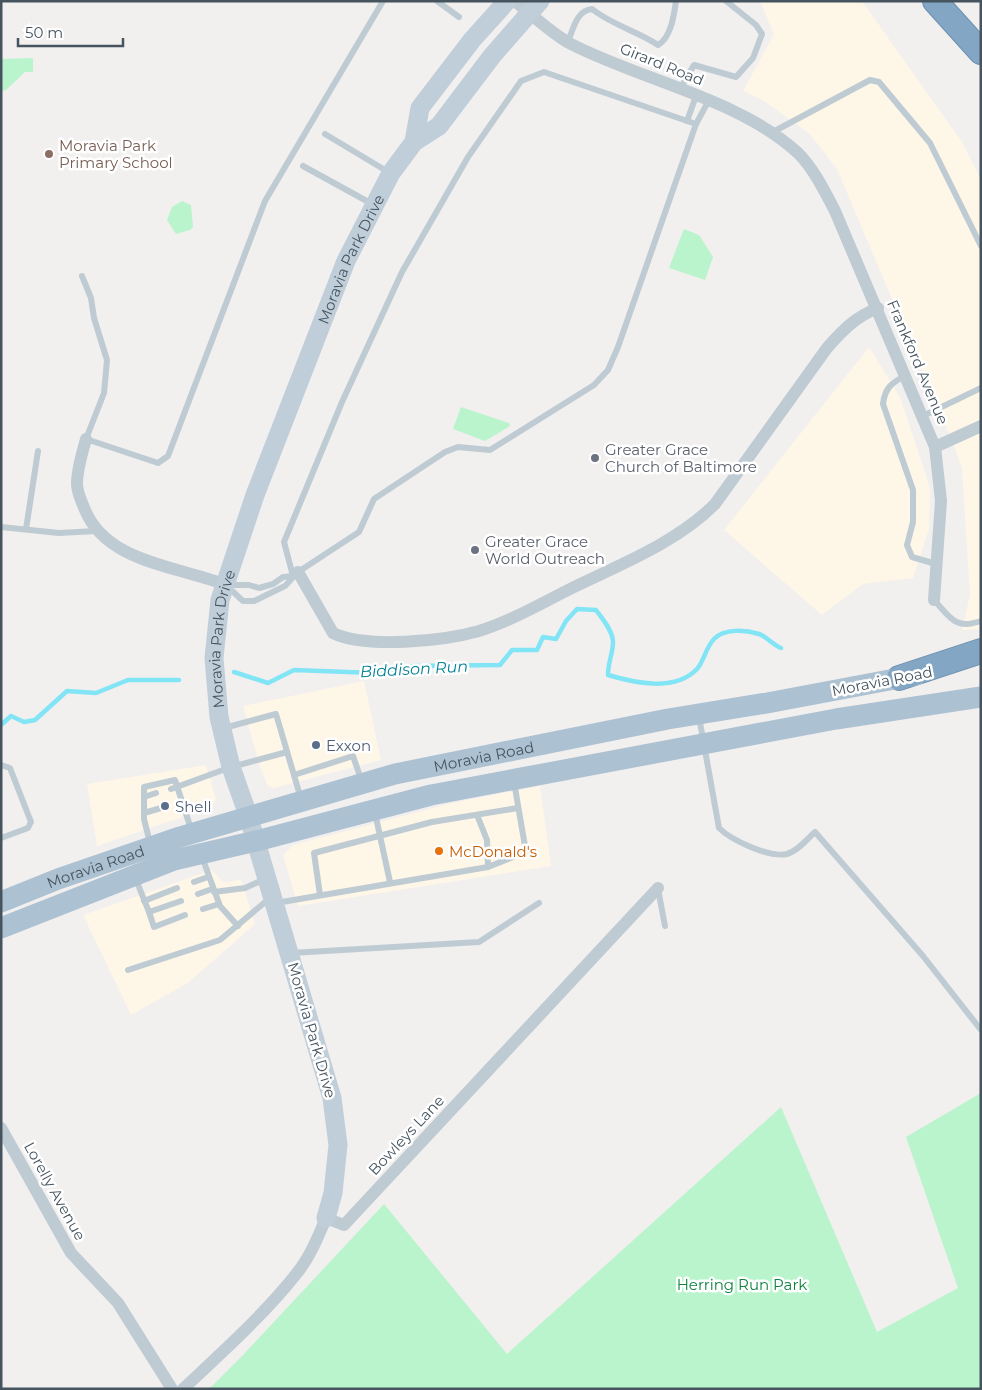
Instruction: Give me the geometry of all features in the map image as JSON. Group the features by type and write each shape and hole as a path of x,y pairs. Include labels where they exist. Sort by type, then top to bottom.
{"highway":[{"path":"935,1 981,52"},
{"path":"899,678 981,651"}],"main road":[{"name":"Moravia Park Drive","path":"414,142 420,108 472,40 507,1"},
{"name":"Moravia Park Drive","path":"326,1218 333,1193 338,1145 332,1098 272,892 231,767 222,728 214,658 220,600 255,495 346,261 391,173 414,142 438,126 492,56 535,7"},
{"name":"Moravia Road","path":"1,902 151,846 248,815 362,783 514,748 981,662"},
{"name":"Moravia Road","path":"1,928 174,860 256,841 431,795 836,719 981,696"}],"street":[{"name":"Girard Road","path":"515,1 535,7 568,42 709,100 759,125 798,154"},
{"name":"Frankford Avenue","path":"798,154 818,180 835,210 936,447 941,501 934,600"},
{"path":"295,574 333,633 343,638 378,643 408,641 467,633 503,622 668,540 700,520 716,504 838,335 853,320 878,308"},
{"path":"936,447 981,426"},
{"path":"86,439 77,485 82,504 96,531 118,547 137,557 226,585"},
{"name":"Bowleys Lane","path":"326,1218 344,1225 658,888"},
{"name":"Lorelly Avenue","path":"1,1128 71,1253 118,1302 172,1389"},
{"path":"183,1389 232,1343 298,1272 314,1246 326,1218"}],"lane":[{"path":"82,276 91,298 94,318 107,360 104,393 86,439 158,463 168,456 265,201 384,1"},
{"path":"437,1 459,17"},
{"path":"568,42 578,19 584,11 592,9 603,17 645,36 658,45 664,42 673,20 676,1"},
{"path":"680,89 694,65 736,77 753,58 762,34 756,25 726,1"},
{"path":"295,574 284,542 348,388 402,272 468,157 521,81 544,72 696,124"},
{"path":"770,133 870,80 880,82 930,143 981,246"},
{"path":"687,121 696,96"},
{"path":"226,585 243,601 254,601 285,586 295,574 359,532 374,500 445,452 458,447 490,450 594,385 608,370 696,124 709,100"},
{"path":"325,134 391,173"},
{"path":"303,166 375,205"},
{"path":"906,375 889,386 884,393 883,404 913,490 913,522 907,545 912,557 936,564"},
{"path":"923,416 981,388"},
{"path":"26,529 38,451"},
{"path":"1,526 59,533 96,531"},
{"path":"226,585 249,585 259,588 273,584 283,577 295,574"},
{"path":"934,600 956,624 964,626 981,621"},
{"path":"222,728 276,714 301,800"},
{"path":"698,714 719,828 733,839 777,854 795,851 815,832 922,956 981,1030"},
{"path":"174,788 231,767 287,752"},
{"path":"294,775 353,756 362,783"},
{"path":"1,765 10,768 31,822 28,828 1,838"},
{"path":"198,894 213,890 245,888 320,895 488,867 526,852 514,779"},
{"path":"151,846 144,813 144,787 175,780 174,788 192,833"},
{"path":"144,797 156,793"},
{"path":"144,813 161,808"},
{"path":"320,895 314,853 432,822 518,808"},
{"path":"374,810 390,882"},
{"path":"476,815 487,840 488,867"},
{"path":"201,854 219,904 229,918 238,926"},
{"path":"134,876 154,927 185,915"},
{"path":"194,882 208,877"},
{"path":"144,901 176,888"},
{"path":"658,888 665,926"},
{"path":"128,970 220,940 238,926 272,892"},
{"path":"149,912 181,900"},
{"path":"290,953 479,942 539,903"},
{"path":"203,909 219,904"}],"shaded area":[{"path":"760,1 862,1 962,142 981,180 981,629 962,630 970,595 962,469 955,448 837,169 809,133 764,101 743,91 774,34"},
{"path":"869,347 900,397 930,488 929,529 913,578 863,584 822,615 724,530"},
{"path":"364,681 381,760 274,788 268,786 260,767 243,706"},
{"path":"206,765 216,799 212,807 97,846 87,784"},
{"path":"540,786 551,866 298,906 283,855 293,845 452,803"},
{"path":"212,870 222,881 229,882 241,879 255,924 188,983 131,1015 83,915"}],"green space":[{"path":"33,58 33,72 25,72 6,90 1,91 1,59"},
{"path":"182,201 191,205 193,227 190,230 176,234 167,220 172,207"},
{"path":"684,229 699,235 713,257 705,280 669,268"},
{"path":"461,407 509,423 510,426 485,441 453,429"},
{"name":"Herring Run Park","path":"981,1093 981,1389 209,1389 384,1204 507,1354 781,1107 877,1332 958,1288 906,1137"}],"waterway":[{"name":"Biddison Run","path":"234,672 268,683 294,670 374,673 414,666 500,665 512,650 537,650 543,637 556,639 566,621 577,609 596,610 613,638 608,675 630,681 654,684 666,683 678,681 688,676 697,669 714,639 723,633 742,631 759,634 781,648"},
{"name":"Biddison Run","path":"1,725 11,716 24,722 35,720 67,691 96,693 128,680 179,680"}],"place":[{"name":"Moravia Park Primary School","path":"49,154"},
{"name":"Greater Grace Church of Baltimore","path":"595,458"},
{"name":"Greater Grace World Outreach","path":"475,550"},
{"name":"Exxon","path":"316,745"},
{"name":"Shell","path":"165,806"},
{"name":"McDonald's","path":"439,851"}]}
